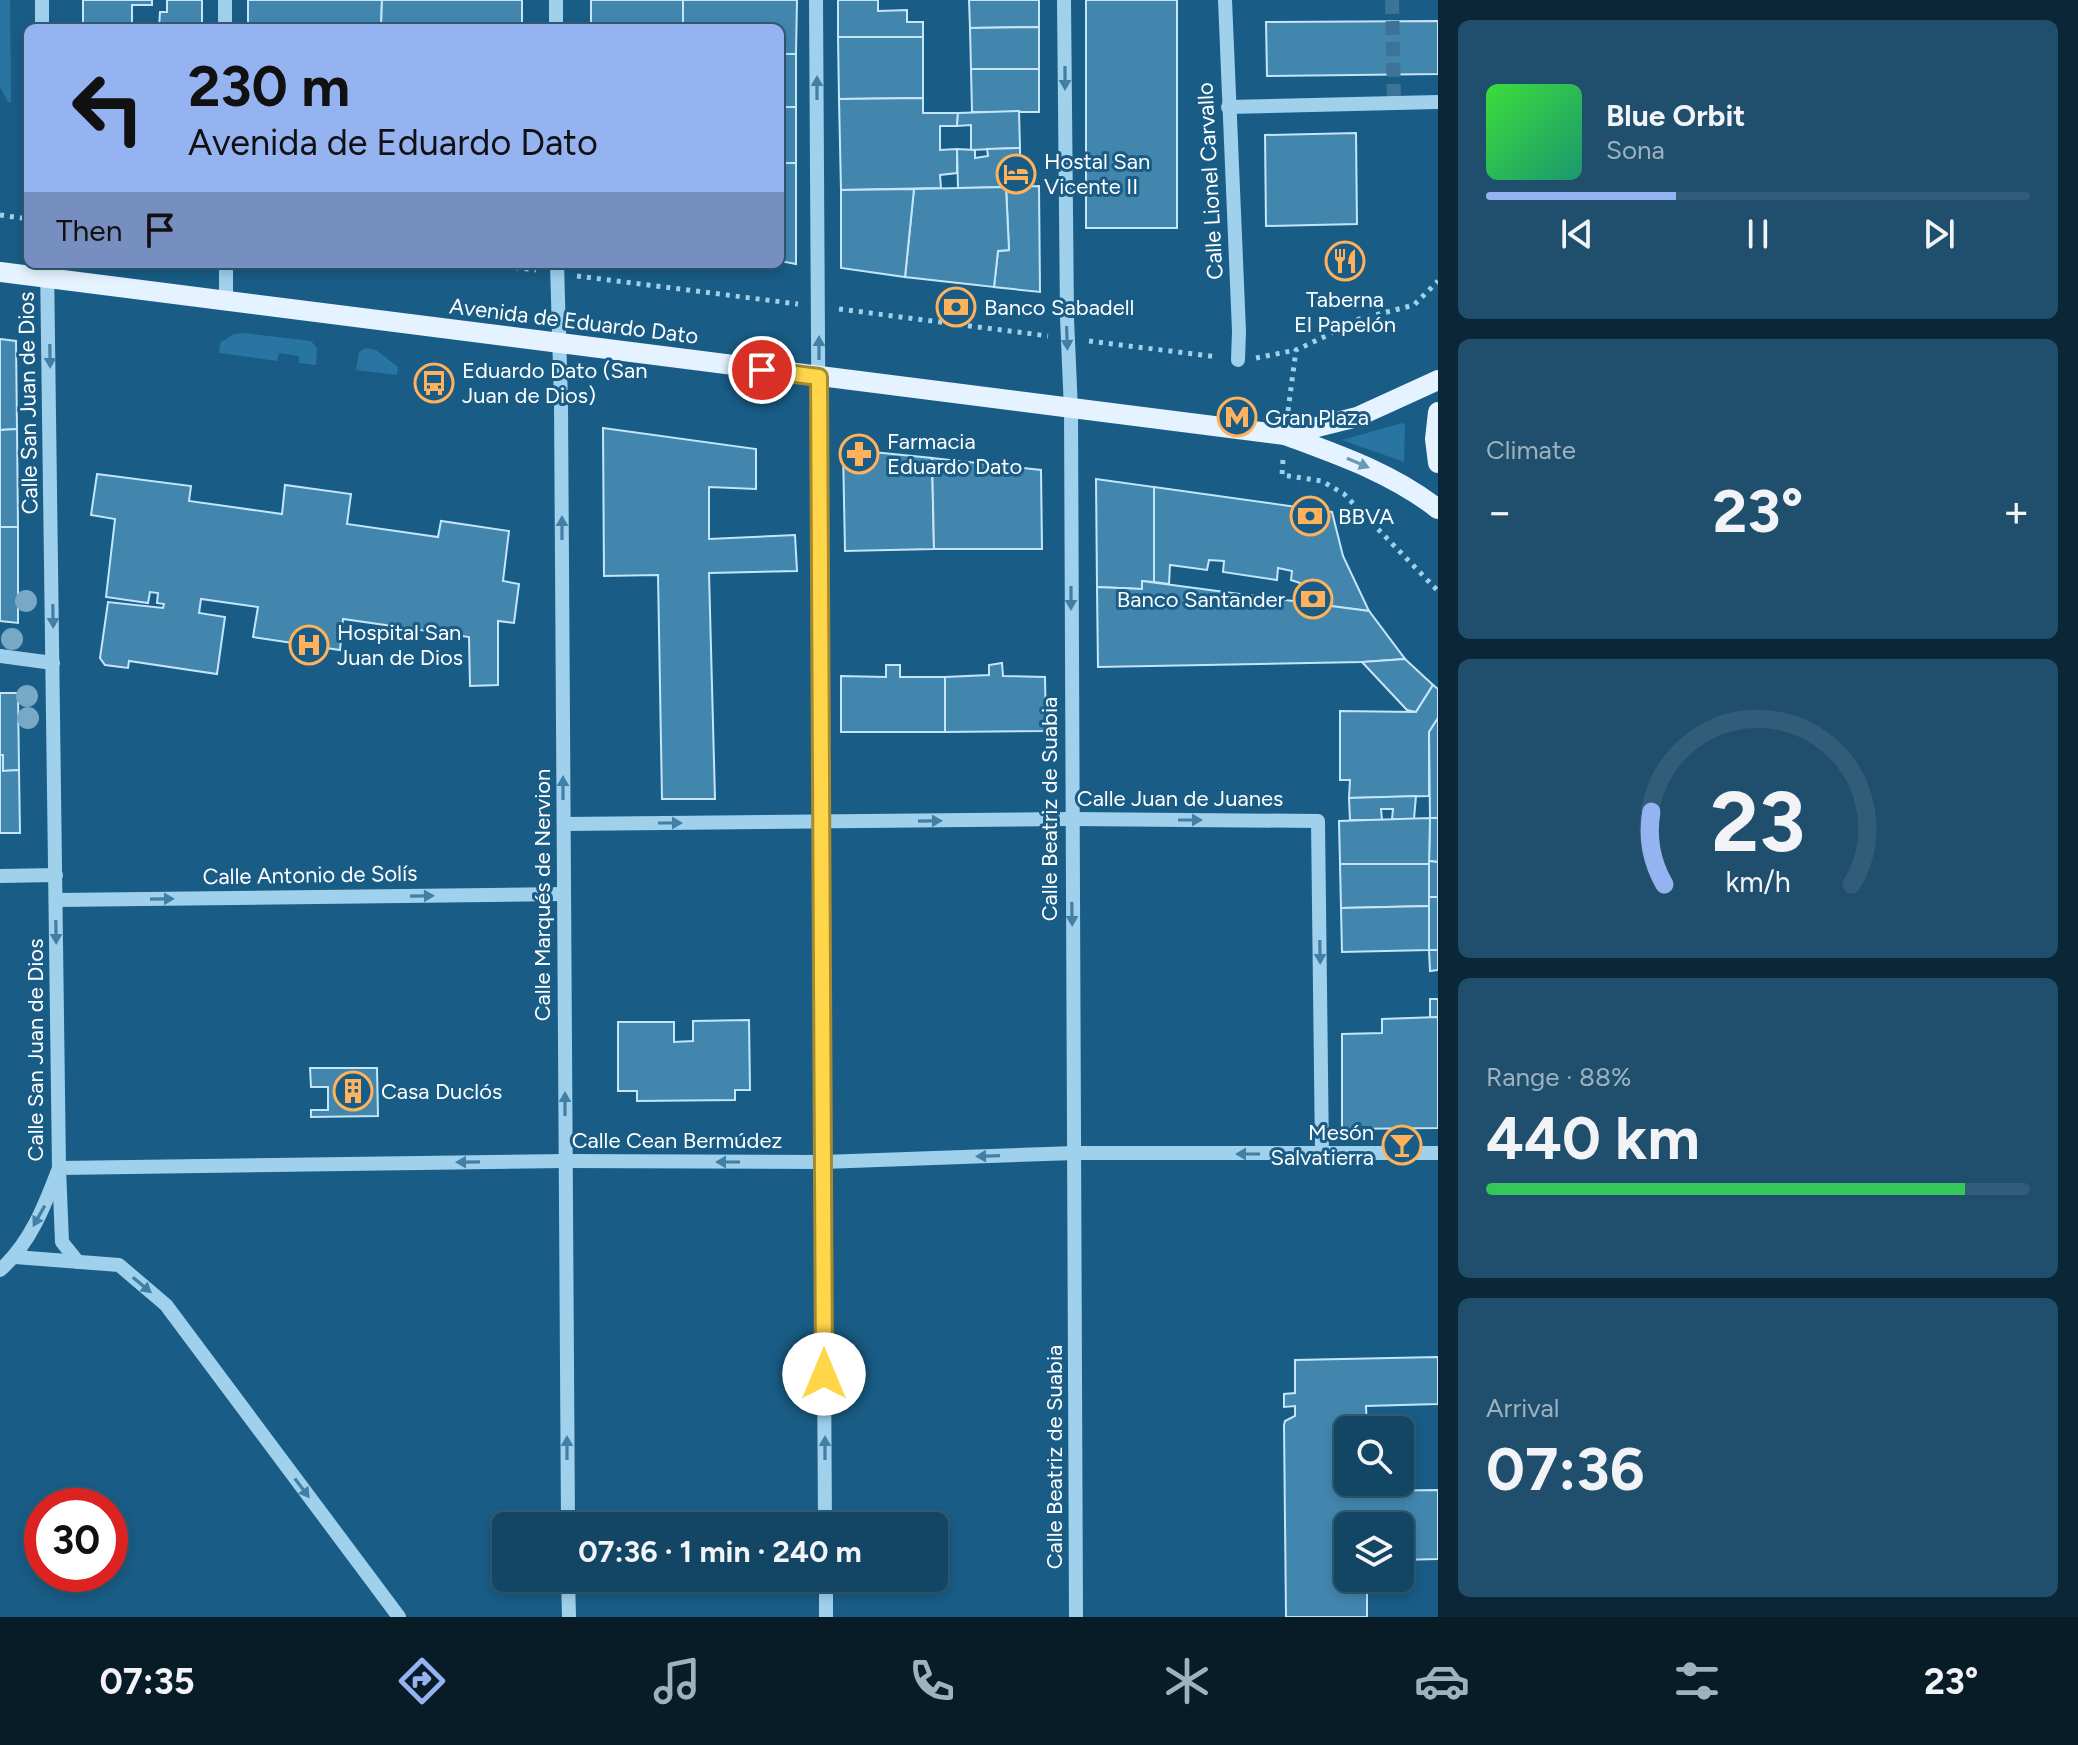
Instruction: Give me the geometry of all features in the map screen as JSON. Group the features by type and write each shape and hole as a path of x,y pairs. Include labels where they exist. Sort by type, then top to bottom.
{"main road":[{"name":"Avenida de Eduardo Dato","path":"0,272 48,271 226,301 1285,435"},
{"path":"1285,435 1357,417 1438,380"},
{"path":"1438,412 1435,439 1438,463"},
{"path":"1285,435 1363,464 1421,496 1438,509"}],"street":[{"path":"42,0 42,24"},
{"path":"225,0 225,24"},
{"path":"556,0 556,24"},
{"path":"816,0 825,1512"},
{"name":"Calle Beatriz de Suabia","path":"1064,0 1067,318 1071,410 1076,1617"},
{"name":"Calle Lionel Carvallo","path":"1225,0 1238,360"},
{"path":"1228,107 1438,102"},
{"path":"226,268 226,301"},
{"name":"Calle Marqués de Nervion","path":"557,268 568,1512"},
{"name":"Calle San Juan de Dios","path":"0,1270 15,1257 44,1208 59,1168 48,271"},
{"path":"0,656 53,663"},
{"name":"Calle Juan de Juanes","path":"564,824 1071,819 1318,821 1322,1155"},
{"path":"0,876 56,875"},
{"name":"Calle Antonio de Solís","path":"56,900 564,894"},
{"name":"Calle Cean Bermúdez","path":"59,1168 565,1161 823,1162 1075,1153 1438,1153"},
{"path":"59,1168 62,1242 78,1262"},
{"path":"15,1257 119,1265 166,1305 399,1617"},
{"path":"568,1592 569,1617"},
{"path":"826,1592 826,1617"}],"path":[{"path":"0,215 24,218"},
{"path":"515,268 538,271"},
{"path":"578,276 806,305"},
{"path":"1088,341 1238,360 1262,358 1296,350 1348,322 1414,305 1438,281"},
{"path":"837,309 1062,338"},
{"path":"1288,406 1296,350"},
{"path":"1282,468 1282,475 1322,481 1344,494 1438,591"}],"shaded area":[{"path":"0,0 10,0 11,102 8,102 0,87"},
{"path":"234,334 311,341 317,348 316,365 299,363 299,356 279,353 277,361 219,353 220,343"},
{"path":"366,348 376,350 398,367 397,375 356,370 359,352"},
{"path":"1402,423 1405,425 1404,462 1342,440"}],"building":[{"path":"83,0 152,0 152,5 132,5 132,24 83,24"},
{"path":"167,0 202,0 202,24 159,24 160,12 167,12"},
{"path":"248,0 382,0 381,24 248,24"},
{"path":"382,0 522,0 522,24 381,24"},
{"path":"591,0 683,0 683,24 591,24"},
{"path":"683,0 797,0 796,54 784,54 784,24 683,24"},
{"path":"838,0 878,0 878,11 907,10 907,22 923,22 923,37 838,37"},
{"path":"969,0 1039,0 1039,27 970,28"},
{"path":"1086,0 1177,0 1177,228 1086,228"},
{"path":"1438,21 1438,74 1267,76 1266,22"},
{"path":"1039,27 1039,69 971,69 970,28"},
{"path":"838,37 923,37 923,98 839,99"},
{"path":"784,54 796,54 796,107 784,107"},
{"path":"971,69 1039,69 1039,112 972,112"},
{"path":"923,98 923,113 958,113 957,126 940,126 940,150 957,149 957,173 940,175 941,188 841,190 839,99"},
{"path":"784,107 796,107 796,163 784,163"},
{"path":"1019,111 1020,148 971,150 971,125 957,126 958,113"},
{"path":"1356,133 1357,224 1266,226 1265,135"},
{"path":"1020,148 1020,187 958,188 957,149 975,150 975,158 988,156 987,149"},
{"path":"784,163 796,163 796,264 784,262"},
{"path":"1039,186 1040,292 994,287 998,251 1009,250 1006,187"},
{"path":"1006,187 1009,250 998,251 994,287 905,277 914,189"},
{"path":"914,189 905,277 841,268 841,190"},
{"path":"0,339 16,341 17,429 0,430"},
{"path":"603,428 756,449 756,489 709,487 709,539 795,535 797,571 709,573 715,799 662,799 658,575 604,576"},
{"path":"17,429 18,527 0,527 0,430"},
{"path":"843,449 932,458 934,549 845,551"},
{"path":"932,458 1041,470 1042,549 934,549"},
{"path":"97,474 191,486 189,501 282,514 285,485 351,494 347,524 438,537 441,521 509,531 503,581 519,584 514,623 498,621 498,685 470,686 469,637 343,619 340,650 253,637 258,607 201,599 199,613 225,617 217,674 129,661 128,668 105,665 100,658 108,602 163,608 164,604 157,603 158,593 150,592 148,603 106,597 115,519 91,515"},
{"path":"1096,479 1154,487 1154,582 1142,581 1142,589 1097,587"},
{"path":"1154,487 1332,512 1343,556 1369,611 1298,602 1300,583 1291,580 1292,571 1278,568 1277,580 1223,572 1224,561 1209,560 1207,570 1170,565 1169,584 1154,582"},
{"path":"0,527 18,527 18,623 0,621"},
{"path":"1142,581 1369,611 1405,659 1098,667 1097,587 1142,589"},
{"path":"1405,659 1433,685 1416,712 1407,710 1362,662"},
{"path":"1002,663 1003,676 1045,677 1046,731 945,732 945,677 989,675 989,665"},
{"path":"886,665 900,665 900,677 945,677 945,732 841,732 841,676 886,677"},
{"path":"1433,685 1438,689 1438,718 1429,732 1429,796 1349,798 1350,780 1340,780 1340,711 1416,712"},
{"path":"0,693 18,693 19,770 3,771"},
{"path":"1438,718 1438,818 1430,818 1429,732"},
{"path":"0,755 3,755 3,771 19,770 20,833 0,833"},
{"path":"1416,796 1414,819 1392,819 1393,809 1381,809 1382,820 1350,820 1349,798"},
{"path":"1430,818 1438,818 1438,862 1429,861"},
{"path":"1430,818 1429,864 1340,864 1339,821"},
{"path":"1429,861 1438,862 1438,897 1429,897"},
{"path":"1340,864 1429,864 1429,906 1341,908"},
{"path":"1429,897 1438,897 1438,950 1429,950"},
{"path":"1429,906 1429,950 1342,952 1341,908"},
{"path":"1429,950 1438,950 1438,970 1430,971"},
{"path":"1430,999 1438,999 1438,1017 1430,1018"},
{"path":"1438,1017 1438,1128 1342,1129 1342,1034 1382,1033 1382,1019"},
{"path":"749,1020 750,1090 735,1090 735,1100 637,1101 637,1091 618,1091 618,1022 674,1022 674,1042 693,1041 693,1021"},
{"name":"Casa Duclós","path":"310,1068 377,1068 378,1116 311,1117 311,1110 328,1110 328,1087 311,1087"},
{"path":"1438,1357 1438,1404 1366,1406 1366,1416 1334,1416 1334,1496 1414,1496 1414,1490 1438,1490 1438,1559 1414,1560 1414,1512 1334,1512 1334,1592 1367,1592 1367,1617 1286,1617 1284,1425 1285,1421 1295,1416 1295,1406 1284,1407 1284,1394 1295,1393 1295,1360"}],"tunnel":[{"path":"1392,0 1394,103"}],"place":[{"name":"Hostal San Vicente II","path":"1016,174"},
{"name":"Taberna El Papelón","path":"1345,261"},
{"name":"Banco Sabadell","path":"956,307"},
{"name":"Eduardo Dato (San Juan de Dios)","path":"434,383"},
{"name":"Gran Plaza","path":"1237,417"},
{"name":"Farmacia Eduardo Dato","path":"859,454"},
{"name":"BBVA","path":"1310,516"},
{"name":"Banco Santander","path":"1313,599"},
{"name":"Hospital San Juan de Dios","path":"309,645"},
{"name":"Casa Duclós","path":"353,1091"},
{"name":"Mesón Salvatierra","path":"1402,1145"}],"route":[{"path":"762,370 819,377 824,1374"}]}
